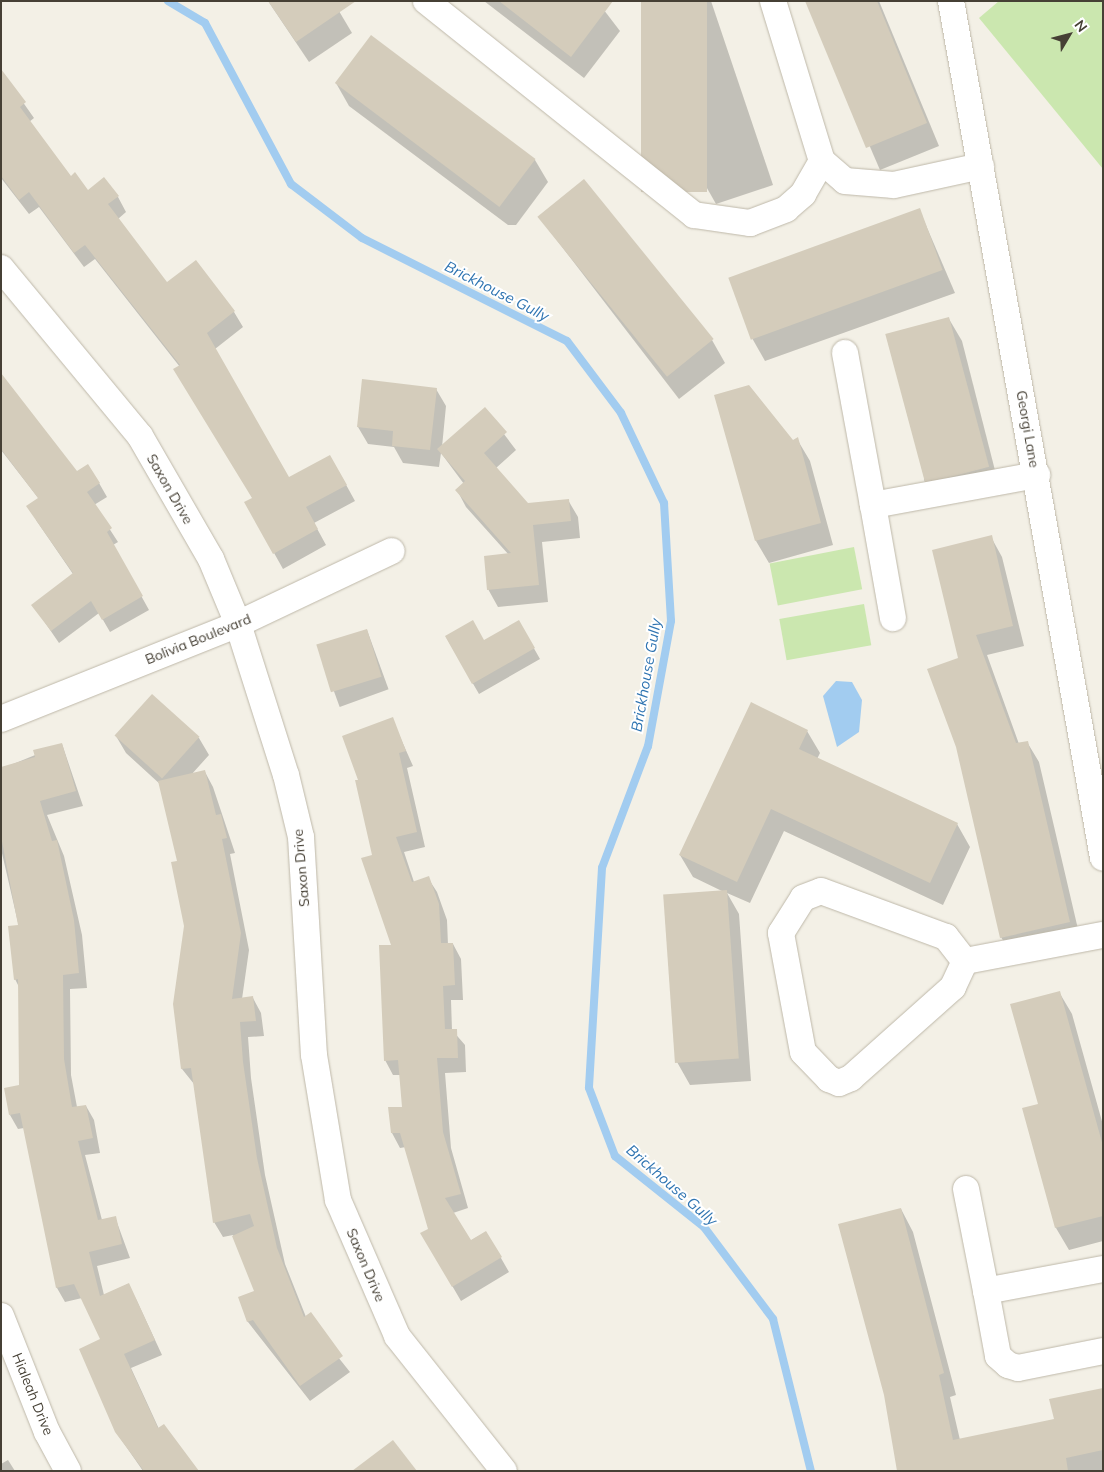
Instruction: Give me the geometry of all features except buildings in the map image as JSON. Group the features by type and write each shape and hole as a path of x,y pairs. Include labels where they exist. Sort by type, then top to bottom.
{"street":[{"path":"426,1 694,216 750,223 786,209 803,194 822,161"},
{"path":"773,1 822,161 845,181"},
{"name":"Georgi Lane","path":"951,1 1037,475 1103,858"},
{"path":"803,194 845,181 894,185 981,166"},
{"name":"Saxon Drive","path":"1,268 140,436 211,559 238,624 286,775 301,836 314,1055 338,1200 397,1336 504,1471"},
{"path":"845,353 893,618"},
{"path":"872,506 1037,475"},
{"name":"Bolivia Boulevard","path":"1,719 238,624 392,551"},
{"path":"821,891 946,937 965,961 953,987 851,1078 840,1083 829,1079 803,1052 781,933 803,898 821,891"},
{"path":"965,961 1103,935"},
{"path":"966,1189 998,1356 1008,1365 1018,1368 1103,1351"},
{"path":"986,1291 1103,1269"},
{"name":"Hialeah Drive","path":"1,1316 47,1432 68,1471"}],"green space":[{"path":"999,1 1103,1 1103,169 979,18"},
{"path":"854,547 862,589 778,606 770,563"},
{"path":"864,604 871,645 787,660 779,619"}],"water":[{"path":"836,681 852,682 862,700 859,732 837,747 823,696"}],"waterway":[{"name":"Brickhouse Gully","path":"168,1 205,23 291,184 362,238 567,341 621,413 664,503 671,621 648,746 602,868 589,1088 615,1156 704,1227 773,1319 811,1471"}]}
